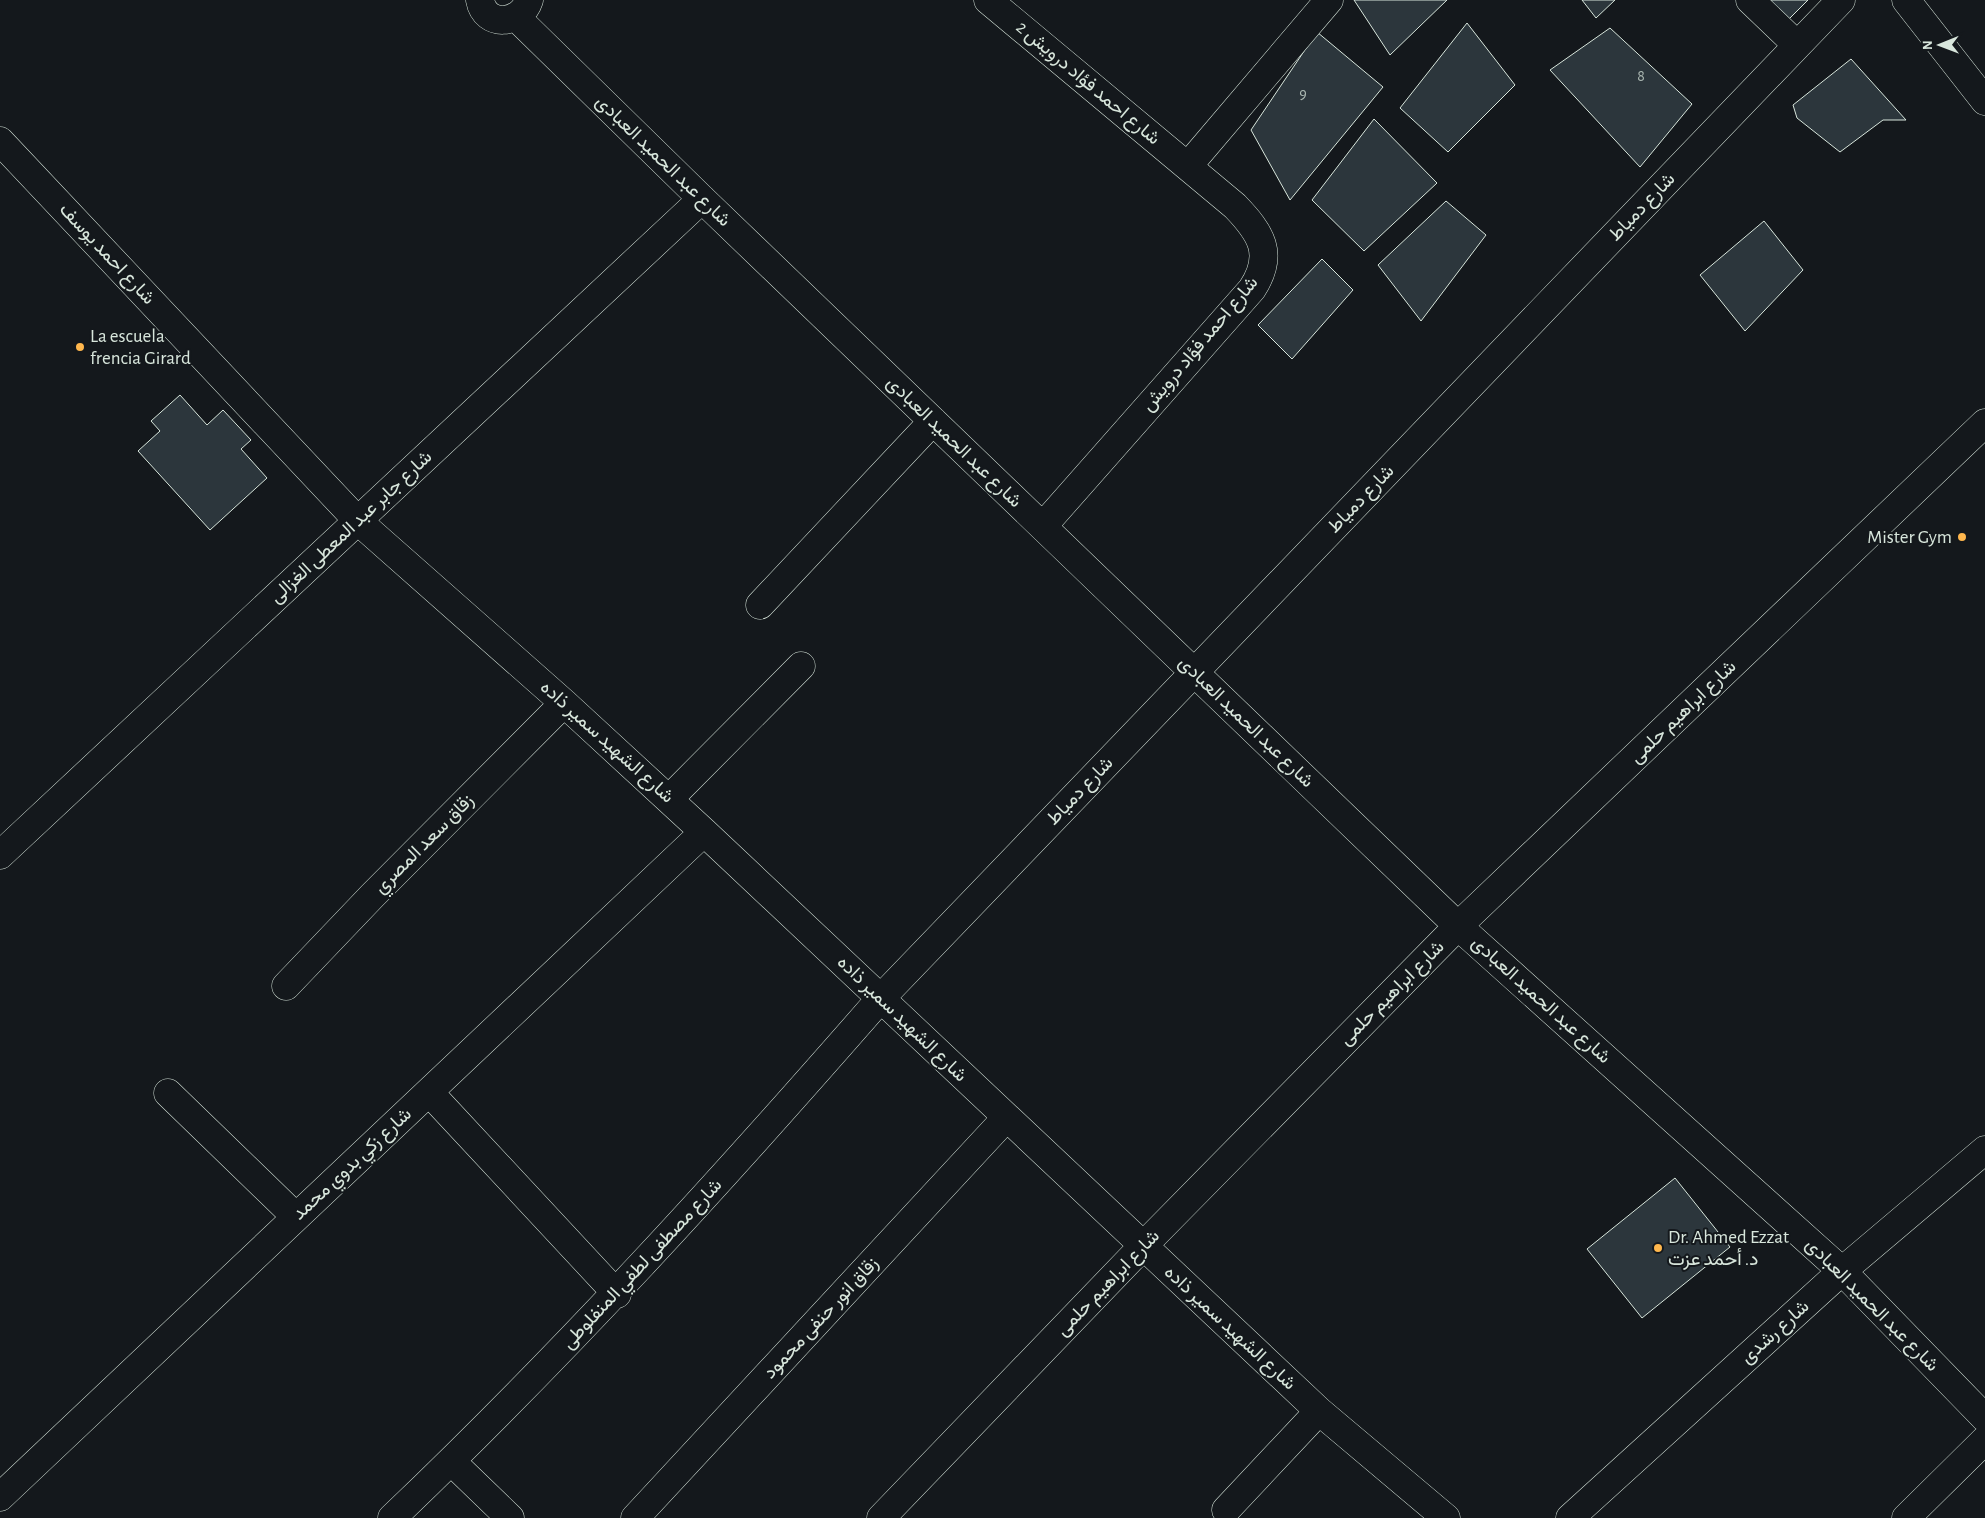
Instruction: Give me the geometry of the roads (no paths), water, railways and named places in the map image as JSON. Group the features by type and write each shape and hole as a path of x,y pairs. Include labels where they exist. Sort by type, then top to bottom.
{"street":[{"path":"480,0 484,11 496,19 509,20 522,9"},
{"name":"شارع احمد فؤاد درويش 2","path":"988,0 1188,166"},
{"path":"1188,166 1329,0"},
{"path":"1750,0 1797,45"},
{"name":"شارع دمياط","path":"881,998 1841,0"},
{"path":"1906,0 1985,101"},
{"name":"شارع عبد الحميد العبادى","path":"522,9 702,199 1458,926 1842,1271 1985,1418"},
{"name":"شارع احمد يوسف","path":"0,141 358,521"},
{"name":"شارع احمد فؤاد درويش","path":"1043,526 1245,297 1260,276 1264,261 1263,245 1257,230 1235,206 1188,166"},
{"name":"شارع جابر عبد المعطى الغزالى","path":"0,855 702,199"},
{"path":"760,605 933,421"},
{"name":"شارع ابراهيم حلمى","path":"881,1518 1143,1246 1458,926 1985,423"},
{"name":"شارع الشهيد سمير ذاده","path":"358,521 564,703 669,799 1319,1411 1446,1518"},
{"path":"669,799 801,666"},
{"name":"زقاق سعد المصري","path":"286,986 372,896 564,703"},
{"name":"شارع زكي بدوي محمد","path":"0,1496 704,832"},
{"name":"شارع مصطفى لطفي المنفلوطى","path":"392,1518 617,1294 750,1148 881,998"},
{"path":"429,1092 617,1294"},
{"path":"168,1093 296,1217"},
{"name":"زقاق انور حنفى محمود","path":"636,1518 1006,1118"},
{"name":"شارع رشدى","path":"1570,1518 1842,1271 1985,1150"},
{"path":"1226,1510 1319,1411"},
{"path":"1906,1518 1985,1440"},
{"path":"451,1461 510,1518"}],"place":[{"name":"La escuela frencia Girard","path":"80,347"},
{"name":"Mister Gym","path":"1962,537"},
{"name":"Dr. Ahmed Ezzat د. أحمد عزت","path":"1658,1248"}]}
